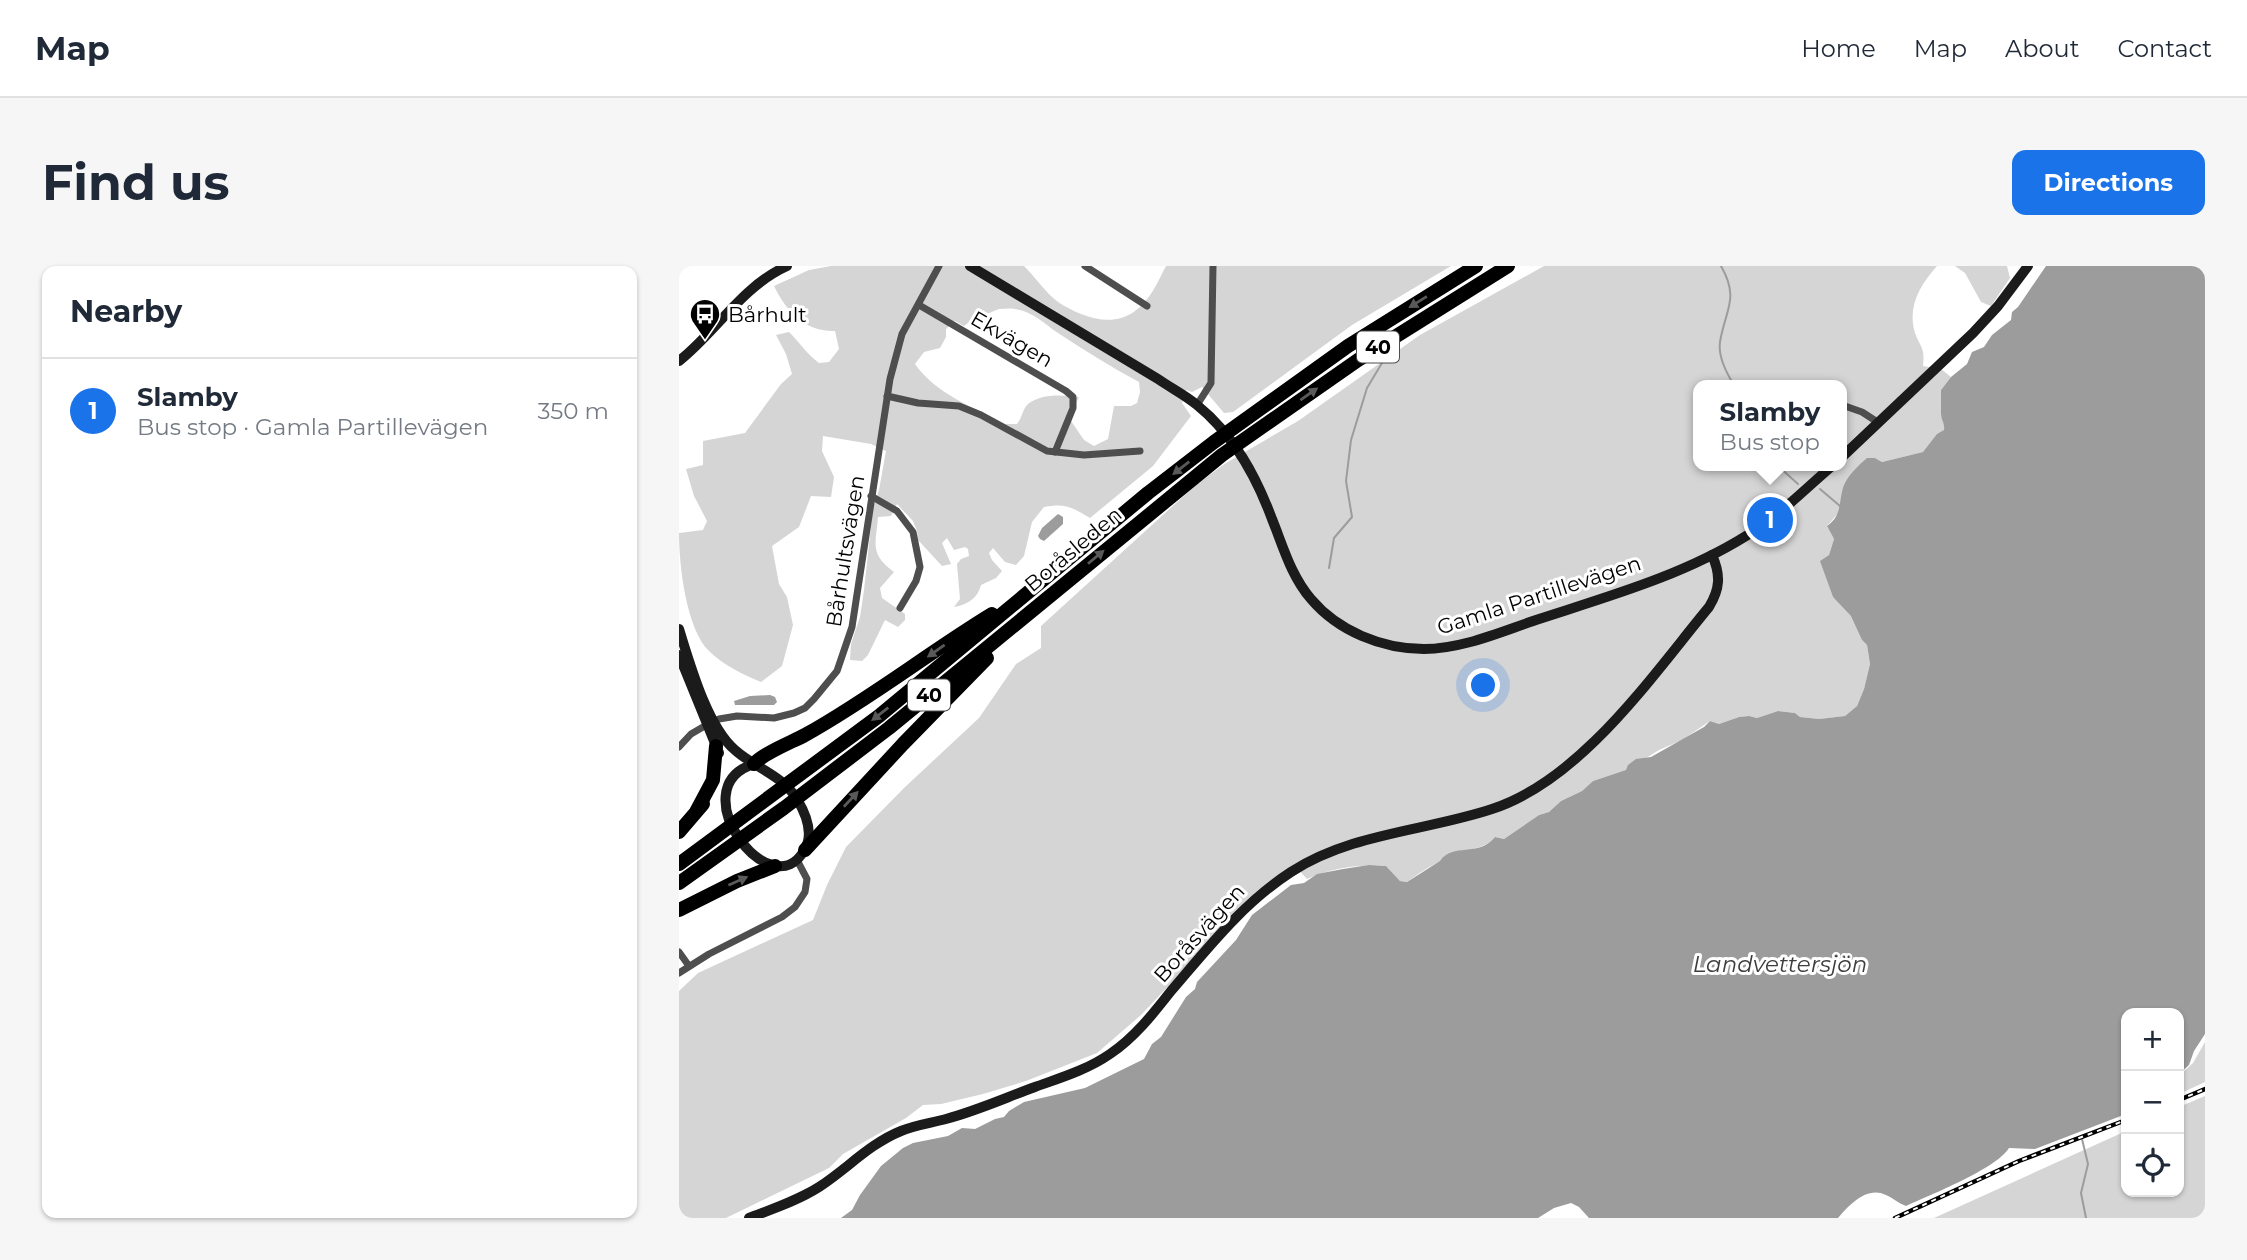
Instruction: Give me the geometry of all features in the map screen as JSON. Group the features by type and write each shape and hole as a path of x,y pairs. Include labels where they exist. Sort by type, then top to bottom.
{"highway":[{"name":"Boråsleden","path":"679,864 879,716 1148,493 1214,442 1348,346 1476,266"},
{"name":"Boråsleden","path":"679,883 878,736 1222,455 1358,360 1508,266"},
{"path":"760,767 759,758 855,707 964,631 1035,587"},
{"path":"801,855 903,744 1044,601"},
{"path":"697,810 713,780 716,746"},
{"path":"679,832 719,788"},
{"path":"679,910 737,881 775,866"}],"street":[{"path":"679,361 751,289 787,266"},
{"path":"919,305 939,266"},
{"name":"Gamla Partillevägen","path":"970,266 1198,405 1233,443 1253,474 1288,561 1305,592 1330,617 1352,631 1374,640 1421,649 1442,648 1465,643 1639,584 1712,555 1744,538 1770,520 1826,471"},
{"path":"1085,266 1147,306"},
{"path":"1198,405 1211,383 1213,266"},
{"path":"1847,452 1985,320 2028,266"},
{"name":"Bårhultsvägen","path":"719,719 737,716 774,718 794,713 805,708 837,671 852,627 887,396 898,346 919,305"},
{"name":"Ekvägen","path":"919,305 1073,397 1073,408 1055,453"},
{"path":"679,369 699,350 708,334"},
{"path":"887,396 918,403 959,406 981,415 1042,450 1055,453 1084,455 1140,452"},
{"path":"1847,407 1862,412 1879,423"},
{"path":"871,496 897,511 913,532 920,567 916,581 900,608"},
{"name":"Boråsvägen","path":"749,1218 793,1201 819,1187 862,1153 901,1131 979,1108 1084,1069 1109,1055 1150,1017 1240,912 1268,888 1308,862 1361,842 1495,808 1531,792 1553,777 1595,741 1709,607 1718,591 1719,582 1712,555"},
{"path":"679,629 720,733 736,751 782,781 793,793 808,824 808,842 801,855 785,865 775,866 754,860 732,838 718,808 721,762 679,655"},
{"path":"679,747 691,734 703,727"},
{"path":"719,788 731,773 760,767"},
{"path":"679,973 795,907 806,892 807,879 801,855"},
{"path":"679,952 689,966"}],"shaded area":[{"path":"831,266 1024,266 1058,302 1086,316 1106,320 1126,316 1140,307 1166,266 1451,266 1352,325 1233,412 1224,413 1202,387 1192,392 1186,390 1182,403 1191,416 1153,466 1090,518 1068,507 1044,507 1032,522 1024,556 1016,565 1005,562 993,548 989,553 1002,571 996,578 981,585 975,597 963,605 954,607 960,599 957,564 969,556 968,549 965,547 954,550 947,538 942,543 951,564 942,566 918,540 913,521 897,504 891,516 878,517 876,548 881,560 894,572 880,588 882,598 905,614 905,620 898,627 885,620 868,655 862,661 850,660 851,644 860,617 873,508 886,451 871,444 823,436 822,451 834,477 831,497 811,496 799,527 772,546 779,584 787,597 793,625 782,666 761,682 716,657 702,642 695,629 682,579 679,533 703,530 707,521 694,496 686,469 703,465 703,441 745,433 781,384 792,374 776,335 789,332 819,363 829,362 839,349 835,331 806,324 784,304 774,286 809,270","holes":["999,309 1021,310 1033,315 1139,382 1137,403 1131,406 1114,406 1108,439 1094,446 1084,440 1069,418 1079,397 1059,395 1039,398 1026,406 1017,424 1005,424 944,392 915,364 924,352 940,348 946,337 946,329 955,321 964,326"]},
{"path":"1544,266 1937,266 1917,297 1913,323 1923,351 1923,366 1941,369 1951,377 1941,390 1944,430 1923,452 1882,462 1875,458 1845,484 1840,511 1827,526 1834,539 1829,555 1821,561 1833,597 1848,611 1867,645 1870,664 1857,706 1845,716 1819,719 1778,711 1757,718 1739,717 1719,724 1710,721 1682,740 1659,750 1627,770 1593,781 1582,791 1561,801 1549,812 1539,815 1504,839 1495,837 1485,845 1428,868 1407,882 1400,881 1386,866 1346,868 1307,879 1295,866 1176,978 1141,1015 1097,1053 1026,1081 983,1094 941,1104 923,1105 906,1118 843,1154 829,1168 726,1218 679,1218 679,991 698,973 813,920 846,847 979,718 1016,664 1041,648 1041,626 1197,484 1226,463 1298,421 1420,335"},
{"path":"1955,266 2007,266 2010,278 1991,306 1981,302 1965,273"},
{"path":"2205,1042 2205,1082 2184,1092 2184,1071 2193,1063"},
{"path":"2205,1096 2205,1218 1934,1218 2121,1133 2121,1197 2184,1197 2184,1105"}],"water":[{"name":"Landvettersjön","path":"2046,266 2205,266 2205,1034 2184,1070 2184,1008 2121,1008 2121,1116 2035,1149 2009,1148 1977,1173 1906,1206 1879,1193 1865,1195 1838,1218 1589,1218 1571,1203 1554,1208 1538,1218 841,1218 852,1210 881,1166 903,1148 913,1143 948,1136 962,1128 975,1129 1004,1117 1024,1102 1085,1088 1144,1059 1186,997 1195,989 1197,982 1236,940 1252,915 1291,885 1304,883 1317,874 1369,865 1386,866 1400,881 1407,882 1445,855 1481,847 1495,837 1504,839 1539,815 1549,812 1561,801 1582,791 1593,781 1626,770 1636,759 1651,757 1710,721 1719,724 1739,717 1757,718 1778,711 1819,719 1845,716 1857,706 1870,664 1867,645 1851,616 1833,597 1820,561 1829,555 1834,539 1827,526 1836,517 1844,485 1867,458 1882,462 1923,452 1937,434 1944,430 1941,390 1951,377 1967,364 1972,352 1984,347 1992,335 2011,320 2012,312"},
{"path":"1058,514 1063,517 1063,524 1044,541 1040,539 1038,536 1042,528"},
{"path":"750,696 775,697 777,702 774,705 735,705 734,701"}],"waterway":[{"path":"1721,266 1727,277 1730,296 1720,353 1731,380"},
{"path":"1329,568 1334,538 1352,517 1346,481 1351,440 1367,388 1382,363"},
{"path":"1784,471 1798,484"},
{"path":"1820,489 1840,506"},
{"path":"2082,1139 2088,1164 2081,1193 2086,1218"}],"railway":[{"path":"2184,1098 2205,1089"},
{"path":"1895,1218 2019,1161 2121,1122"}],"place":[{"name":"Bårhult","path":"705,341"},
{"name":"Slamby","path":"1770,520"}]}
